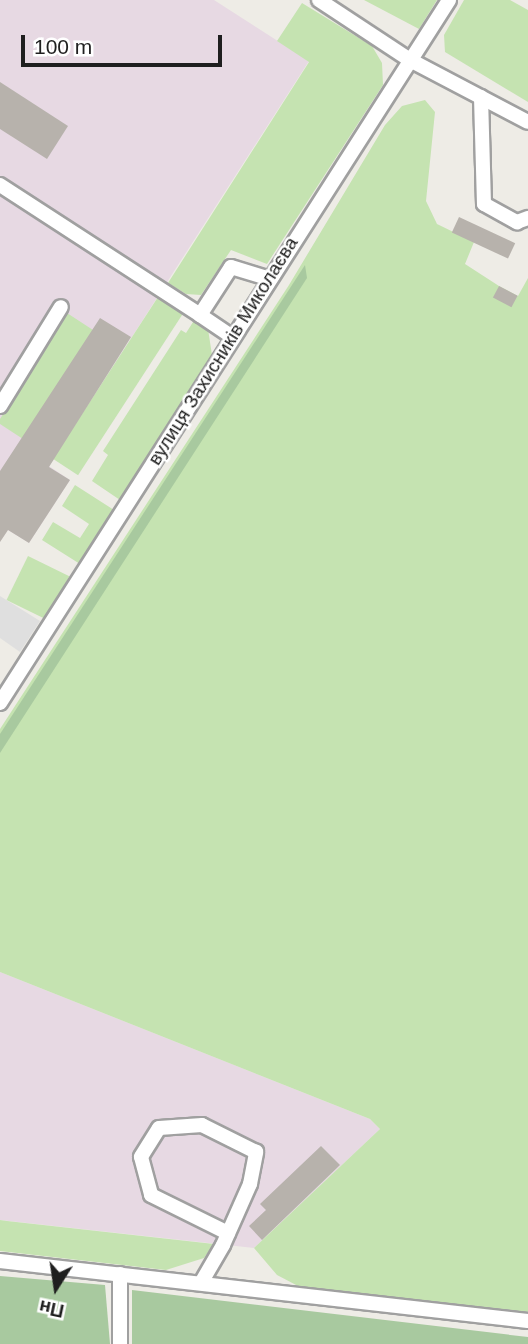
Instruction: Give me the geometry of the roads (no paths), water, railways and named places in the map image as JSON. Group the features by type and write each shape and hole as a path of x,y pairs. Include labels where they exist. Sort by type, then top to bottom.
{"street":[{"path":"319,0 411,60 528,122"},
{"name":"вулиця Захисників Миколаєва","path":"0,704 231,336 449,0"},
{"path":"481,97 484,204 517,222 528,218"},
{"path":"0,185 231,336"},
{"path":"200,315 230,267 268,278"},
{"path":"0,406 61,307"},
{"path":"201,1283 228,1233 250,1184 256,1152 202,1125 159,1128 141,1157 152,1195 228,1233"},
{"path":"0,1261 528,1321"},
{"path":"120,1274 120,1344"}]}
